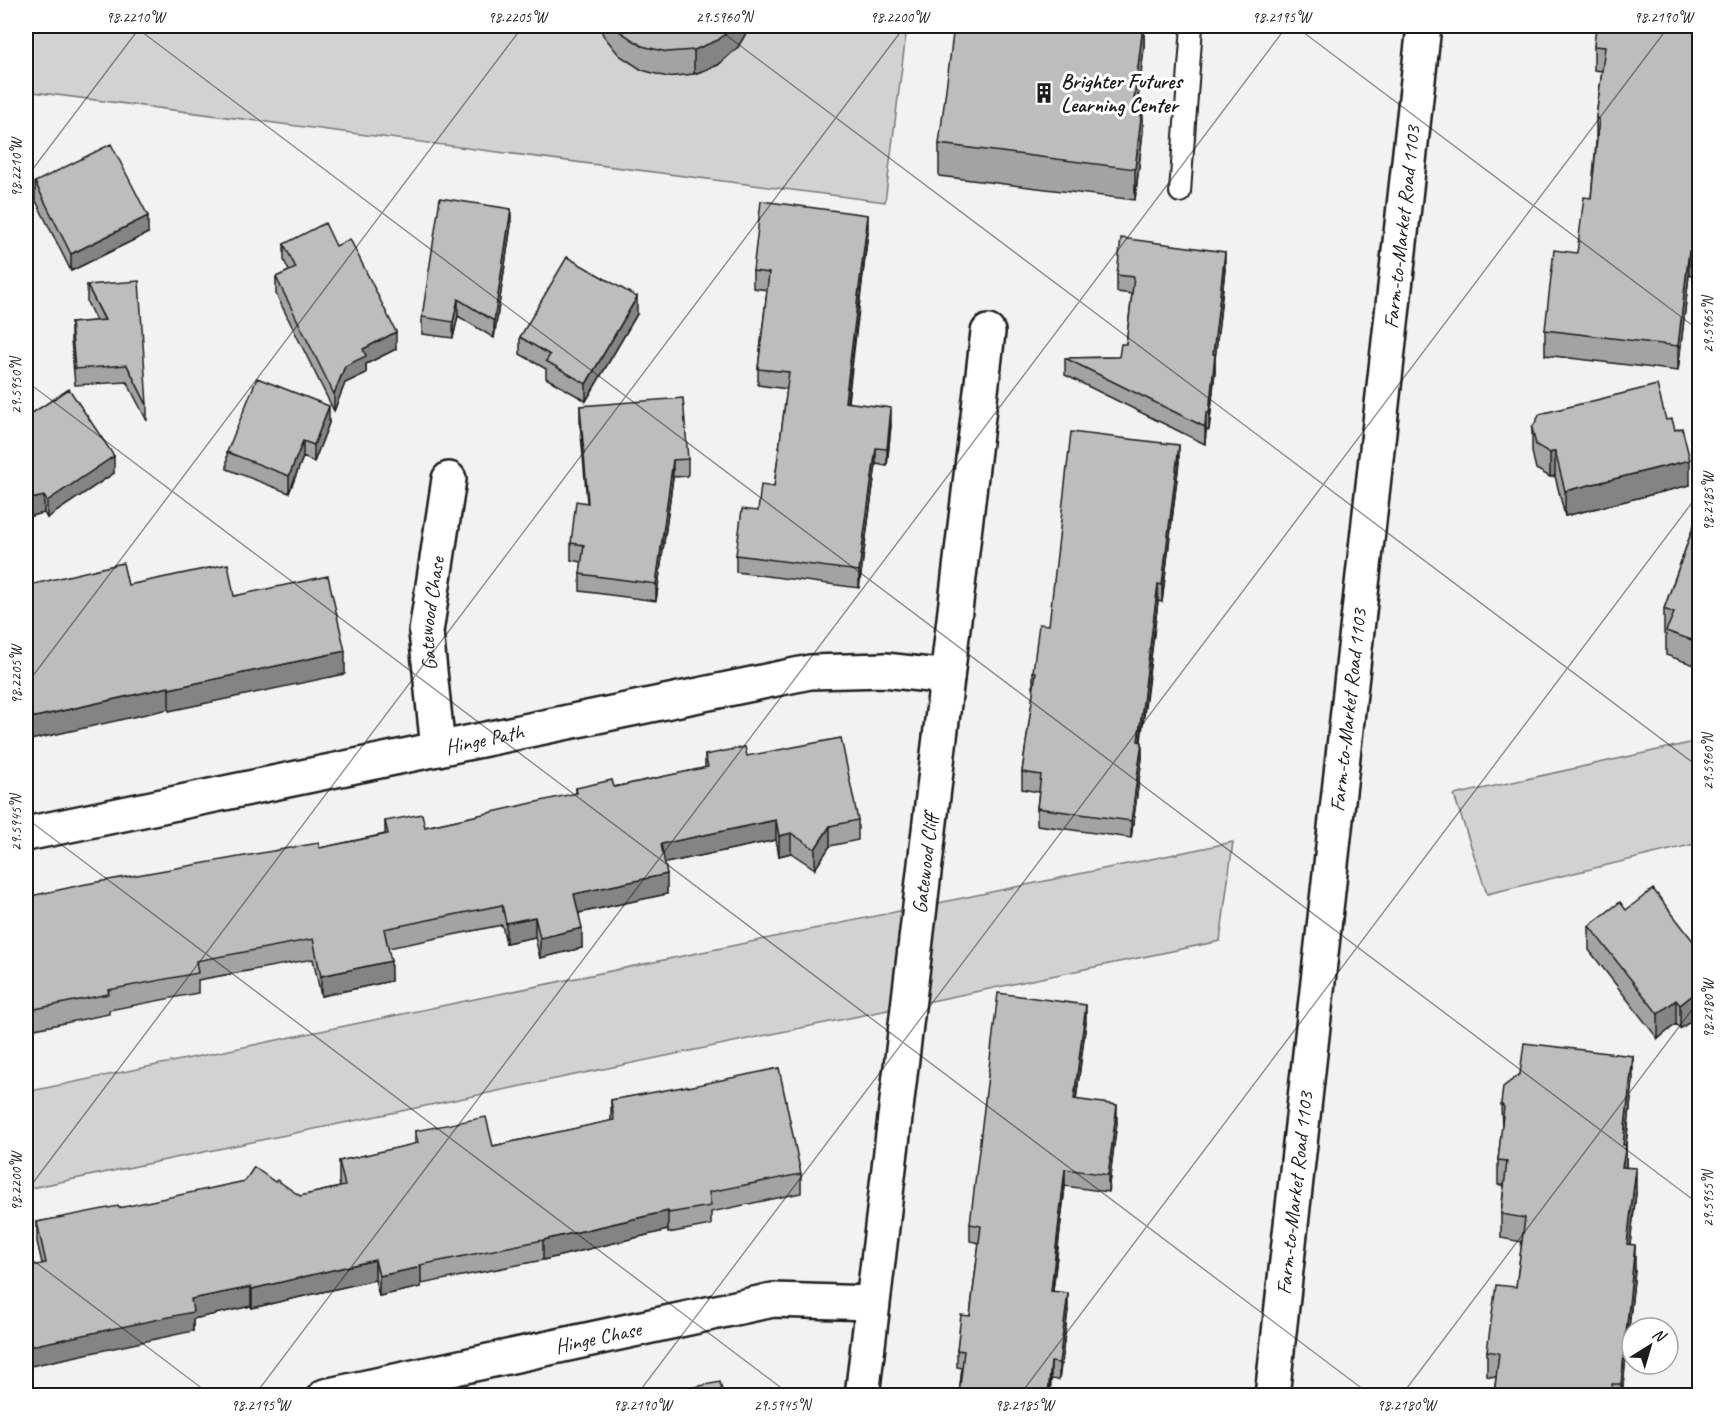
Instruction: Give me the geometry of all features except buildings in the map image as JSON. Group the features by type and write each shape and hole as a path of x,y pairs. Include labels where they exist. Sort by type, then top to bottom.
{"street":[{"name":"Farm-to-Market Road 1103","path":"1272,1395 1424,26"},
{"name":"Gatewood Cliff","path":"862,1395 988,332"},
{"name":"Gatewood Chase","path":"438,749 426,632 449,479"},
{"name":"Hinge Path","path":"26,834 810,672 885,670 947,677"},
{"name":"Hinge Chase","path":"325,1395 773,1300 872,1303"}],"lane":[{"path":"1180,192 1192,26"}],"shaded area":[{"path":"26,26 907,26 885,202 26,91"},
{"path":"1699,741 1699,843 1487,894 1454,795"},
{"path":"1233,842 1220,941 26,1189 26,1092"}],"place":[{"name":"Brighter Futures Learning Center","path":"1044,93"}]}
